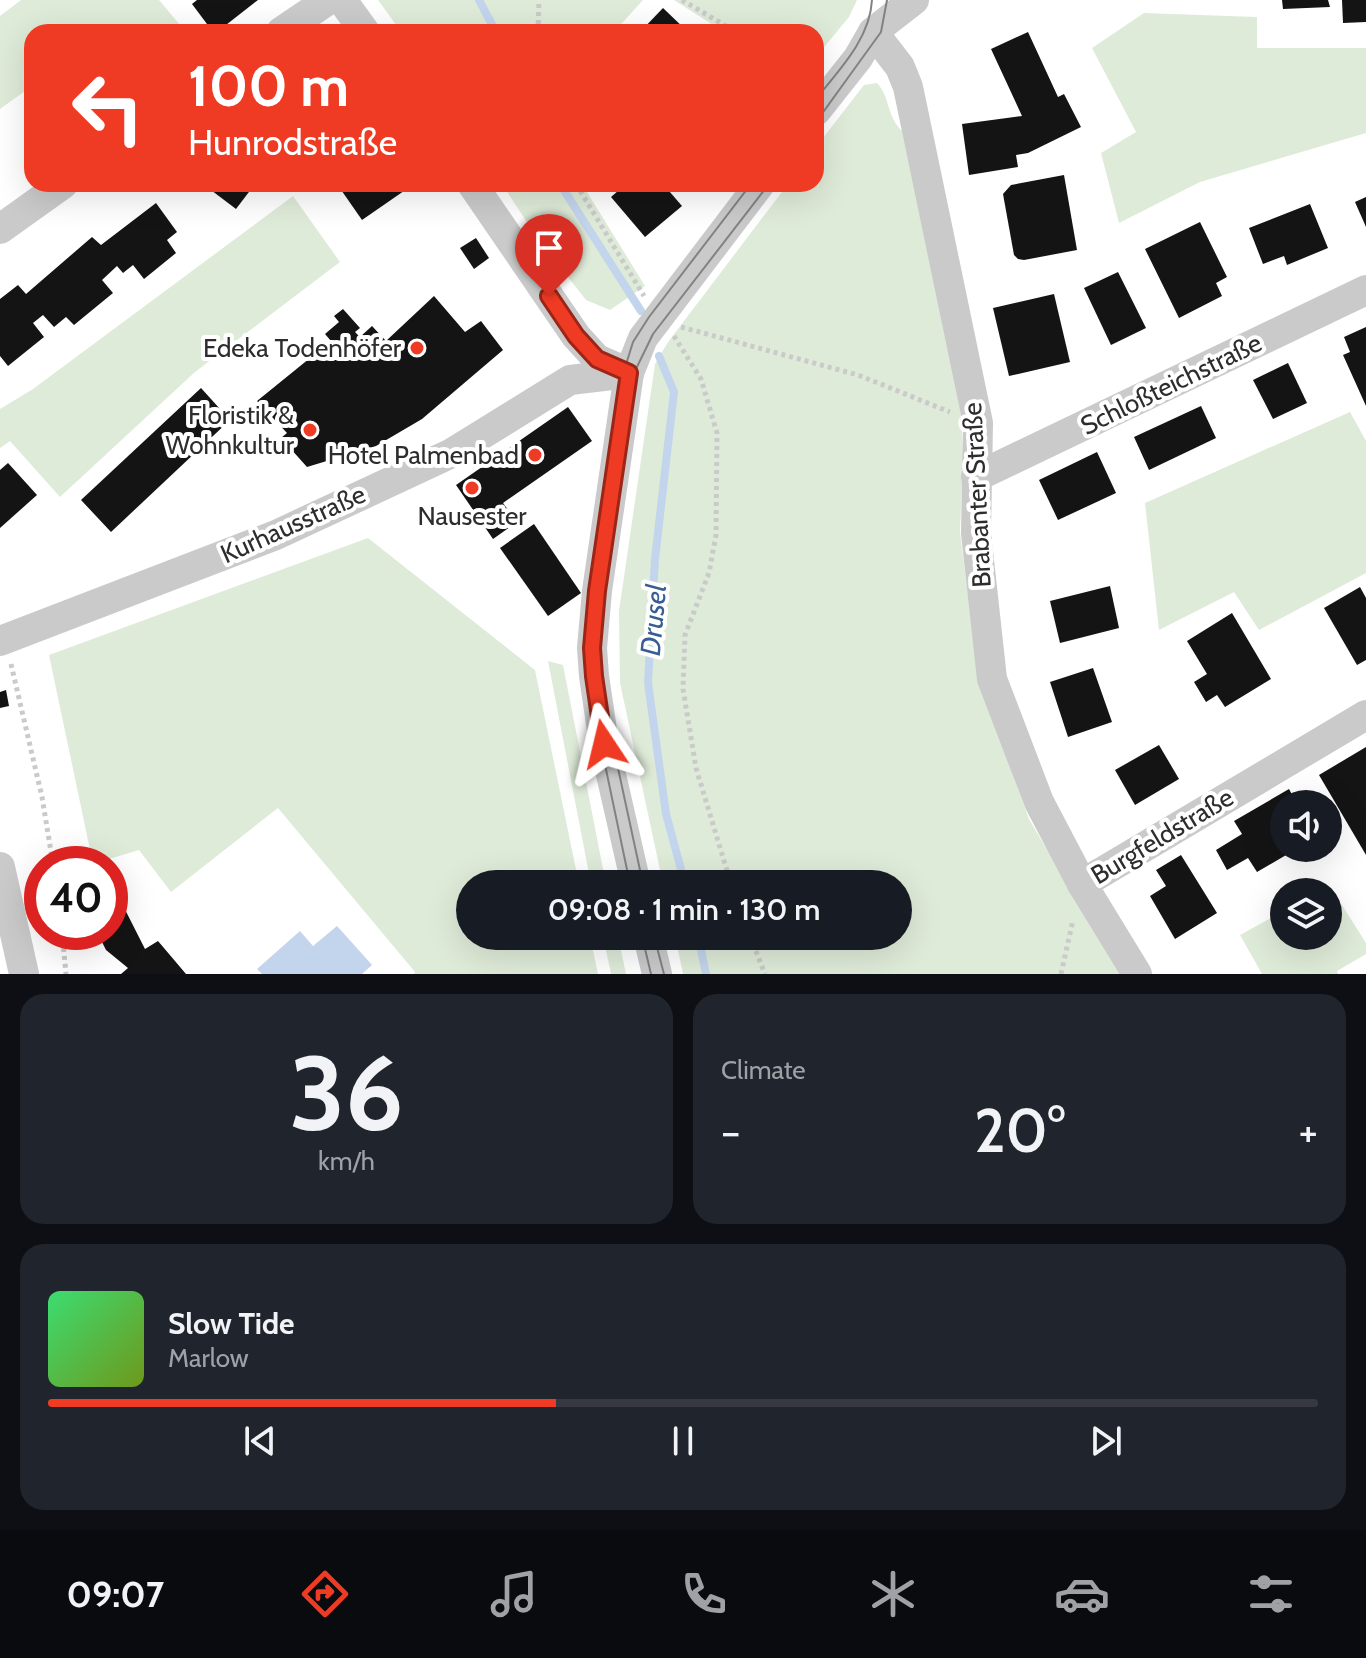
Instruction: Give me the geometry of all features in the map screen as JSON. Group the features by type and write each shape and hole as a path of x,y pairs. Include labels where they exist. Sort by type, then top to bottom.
{"street":[{"path":"293,24 328,0"},
{"path":"342,0 359,24"},
{"path":"824,101 858,58 873,32 882,0"},
{"path":"873,32 914,0"},
{"name":"Brabanter Straße","path":"873,32 900,67 908,87 978,423 976,533 992,679 1039,802 1082,884 1137,974"},
{"path":"0,229 52,192"},
{"path":"477,192 576,336 597,359 629,373"},
{"path":"633,870 604,744 592,648 597,591 629,373 643,338 754,192"},
{"name":"Schloßteichstraße","path":"976,477 1366,290"},
{"name":"Kurhausstraße","path":"2,640 276,535 452,453 570,380 629,373"},
{"name":"Burgfeldstraße","path":"1082,884 1366,715"},
{"path":"0,867 24,974"},
{"path":"651,950 657,974"}],"path":[{"path":"538,24 539,0"},
{"path":"682,0 722,24"},
{"path":"581,192 658,318 678,341 701,379 717,433 716,535 709,573 685,635 683,689 696,768 727,870"},
{"path":"658,318 704,335 858,375 978,423"},
{"path":"2,640 42,797 50,846"},
{"path":"1061,974 1082,884"},
{"path":"64,950 66,974"},
{"path":"756,950 765,974"}],"green space":[{"path":"21,0 159,0 179,24 24,24 24,92 0,109 0,16"},
{"path":"378,0 643,0 621,24 395,24"},
{"path":"674,0 857,0 849,17 824,47 824,24 712,24"},
{"path":"1144,13 1257,17 1257,48 1366,48 1366,133 1200,182 1119,223 1101,153 1136,132 1092,48"},
{"path":"877,83 902,131 961,409 960,532 979,683 1029,819 1120,974 683,974 678,950 912,950 912,870 660,870 620,683 619,611 655,364 668,342 782,192 824,192 824,137 864,85"},
{"path":"507,192 587,192 645,286 610,310 586,300 538,239"},
{"path":"293,196 340,262 195,372 60,497 10,441 0,448 0,409 33,389"},
{"path":"1350,412 1366,441 1366,573 1259,630 1234,592 1159,630 1145,503"},
{"path":"368,538 535,670 576,870 456,870 456,950 593,950 598,974 414,974 278,808 171,892 139,850 128,853 128,846 89,846 49,655"},
{"path":"548,661 563,665 603,870 588,870"},
{"path":"1342,905 1366,943 1366,954 1337,971 1338,974 1262,974 1240,935 1270,919 1270,950 1342,950"},
{"path":"606,950 621,950 626,974 611,974"}],"water":[{"path":"337,926 372,965 362,974 262,974 257,969 300,931 313,946"}],"building":[{"path":"197,0 258,0 227,24 207,24 192,4"},
{"path":"1282,0 1328,0 1330,7 1283,9"},
{"path":"1342,0 1366,0 1366,22 1343,23"},
{"path":"663,8 680,24 648,24"},
{"path":"1028,32 1058,97 1064,94 1081,127 1028,153 1016,155 1018,167 969,175 962,124 1022,116 991,49"},
{"path":"1064,175 1077,250 1018,259 1014,255 1003,194 1011,185"},
{"path":"214,192 249,192 236,209"},
{"path":"343,192 402,192 362,220"},
{"path":"617,192 670,192 682,206 645,237 611,197"},
{"path":"1366,197 1366,227 1355,202"},
{"path":"156,203 177,232 167,240 176,253 144,279 133,265 123,273 117,266 102,280 113,293 74,325 66,317 54,327 43,315 33,323 44,337 8,366 0,356 0,299 18,285 26,294 92,237 101,245"},
{"path":"1310,204 1328,248 1287,265 1284,256 1263,264 1249,228"},
{"path":"1200,222 1227,277 1216,283 1222,296 1179,318 1145,249"},
{"path":"476,238 489,258 474,269 460,248"},
{"path":"1118,272 1146,328 1111,345 1084,288"},
{"path":"1054,294 1070,362 1009,376 993,308"},
{"path":"434,296 465,332 481,321 503,350 422,419 376,446 307,467 281,438 287,433 257,401 331,341 325,334 339,322 334,316 343,309 360,328 355,332 360,337 372,326 386,341"},
{"path":"1366,327 1366,406 1343,355 1350,352 1344,337"},
{"path":"1288,363 1307,403 1273,419 1253,380"},
{"path":"201,388 230,420 111,532 81,500"},
{"path":"1201,406 1216,438 1149,470 1134,437"},
{"path":"568,407 592,441 503,503 517,522 493,539 456,485"},
{"path":"1097,452 1116,493 1058,520 1039,480"},
{"path":"8,463 37,495 0,528 0,470"},
{"path":"534,524 581,593 548,616 500,548"},
{"path":"1110,586 1119,628 1060,643 1050,601"},
{"path":"1360,587 1366,598 1366,660 1357,665 1324,608"},
{"path":"1232,613 1271,679 1225,707 1217,695 1206,702 1194,682 1207,674 1187,641"},
{"path":"1093,668 1112,722 1068,737 1050,682"},
{"path":"6,690 9,706 0,708 0,692"},
{"path":"1159,745 1179,779 1135,805 1115,770"},
{"path":"1366,747 1366,855 1342,814 1342,790 1328,790 1319,775"},
{"path":"1270,800 1270,862 1274,862 1257,872 1248,858 1227,870 1216,850 1242,834 1234,821"},
{"path":"1181,855 1217,913 1175,939 1150,896 1166,886 1156,870"},
{"path":"128,915 145,949 158,941 186,974 121,974 128,968 106,950 128,950"}],"waterway":[{"name":"Drusel","path":"479,0 492,24"},
{"name":"Drusel","path":"565,192 641,311"},
{"name":"Drusel","path":"659,356 674,392 655,559 648,683 666,814 681,870"},
{"name":"Drusel","path":"701,950 706,974"}],"tram line":[{"path":"824,89 859,41 866,28 872,0"},
{"path":"824,111 881,32 887,0"},
{"path":"624,371 633,342 649,317 745,192"},
{"path":"640,870 605,708 599,635 602,592 634,373 653,334 763,192"},
{"path":"594,712 627,870"},
{"path":"645,950 651,974"},
{"path":"658,950 664,974"}],"place":[{"name":"Edeka Todenhöfer","path":"417,348"},
{"name":"Floristik & Wohnkultur","path":"310,430"},
{"name":"Hotel Palmenbad","path":"535,455"},
{"name":"Nausester","path":"472,488"}],"route":[{"path":"549,296 576,336 597,359 629,373 597,591 592,648 604,744"}]}
